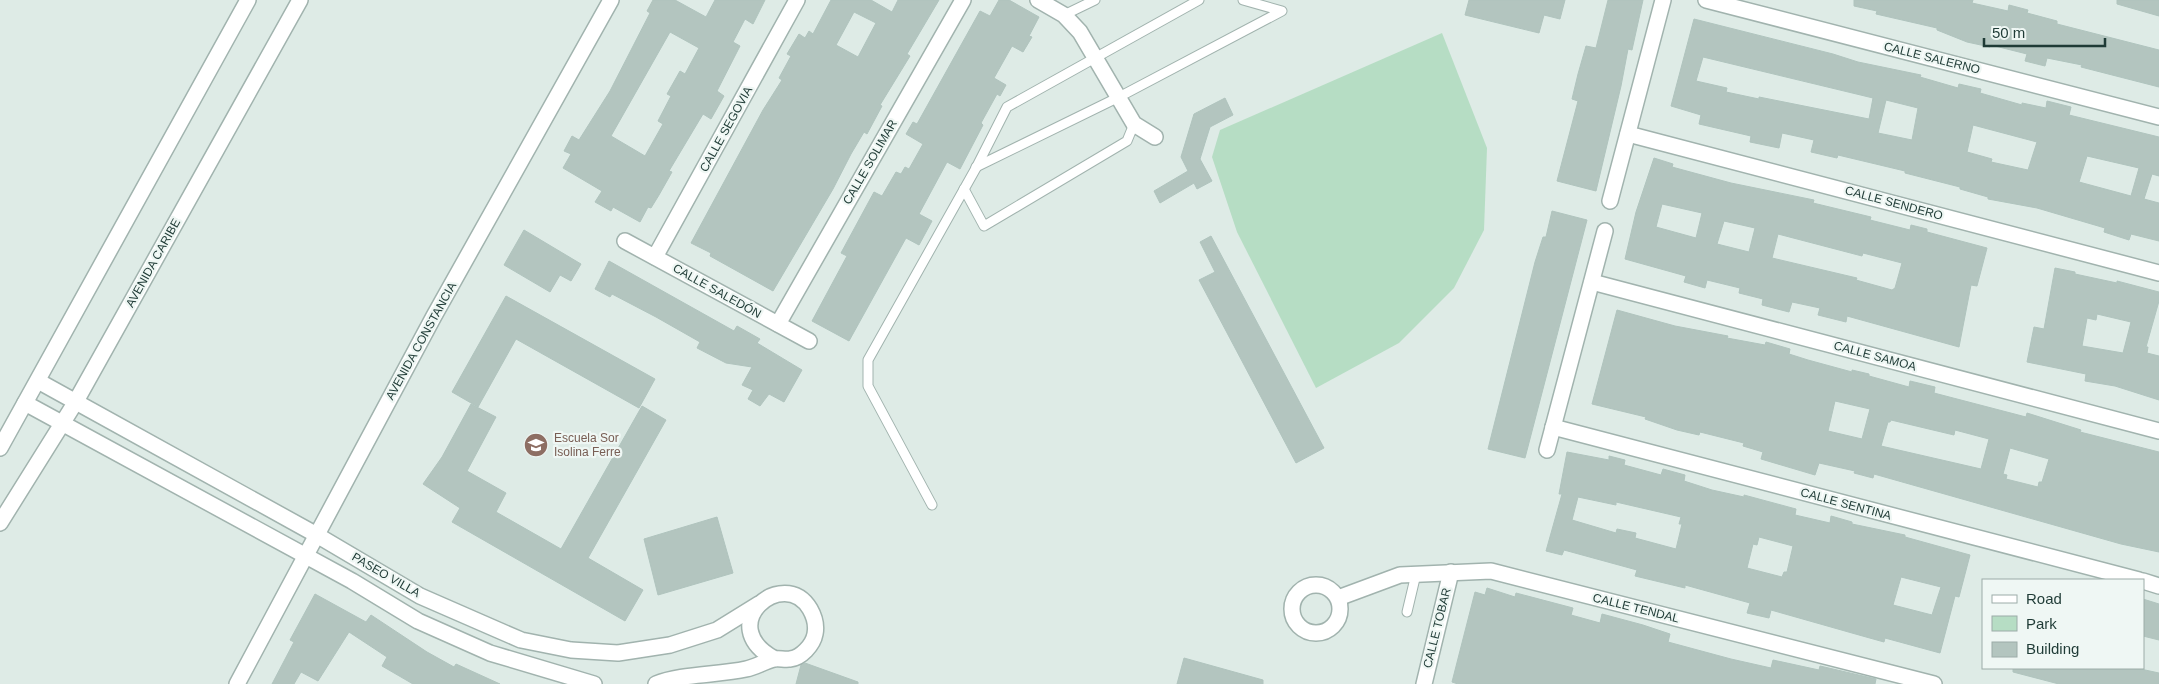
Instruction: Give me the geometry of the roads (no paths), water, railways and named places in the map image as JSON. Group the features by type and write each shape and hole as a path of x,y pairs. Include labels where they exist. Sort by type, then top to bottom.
{"street":[{"path":"0,448 248,0"},
{"name":"AVENIDA CARIBE","path":"0,523 75,403 300,0"},
{"name":"AVENIDA CONSTANCIA","path":"236,684 315,534 611,0"},
{"name":"CALLE SEGOVIA","path":"655,257 797,0"},
{"name":"CALLE SOLIMAR","path":"778,324 963,0"},
{"path":"1038,0 1064,15 1080,32 1134,124 1155,136"},
{"path":"1610,200 1663,0"},
{"name":"CALLE SALERNO","path":"1706,0 2159,117"},
{"name":"CALLE SENDERO","path":"1628,134 2159,273"},
{"path":"1547,450 1605,231"},
{"name":"CALLE SALEDÓN","path":"625,241 808,341"},
{"name":"CALLE SAMOA","path":"1592,282 2159,431"},
{"name":"PASEO VILLA","path":"38,381 315,534 420,596 521,640 571,650 618,653 670,644 717,630 773,594 791,594 806,602 815,617 815,635 807,650 792,659 775,659 709,679 656,684"},
{"name":"PASEO VILLA","path":"25,403 62,425 305,556 418,621 490,652 594,684"},
{"name":"CALLE SENTINA","path":"1553,428 2135,579"},
{"name":"CALLE TENDAL","path":"1338,598 1400,575 1491,571 1883,677 1934,684"},
{"name":"CALLE TOBAR","path":"1424,684 1451,572"},
{"path":"2144,581 2159,586"},
{"path":"758,604 750,619 751,636 760,651 775,659"}],"lane":[{"path":"1064,15 1095,0"},
{"path":"932,506 868,386 868,360 976,168 1007,107 1199,0"},
{"path":"976,168 1119,97 1282,11 1243,0"},
{"path":"964,189 984,226 1127,141 1134,124"},
{"path":"1407,612 1416,574"}],"place":[{"name":"Escuela Sor Isolina Ferre","path":"536,445"}]}
